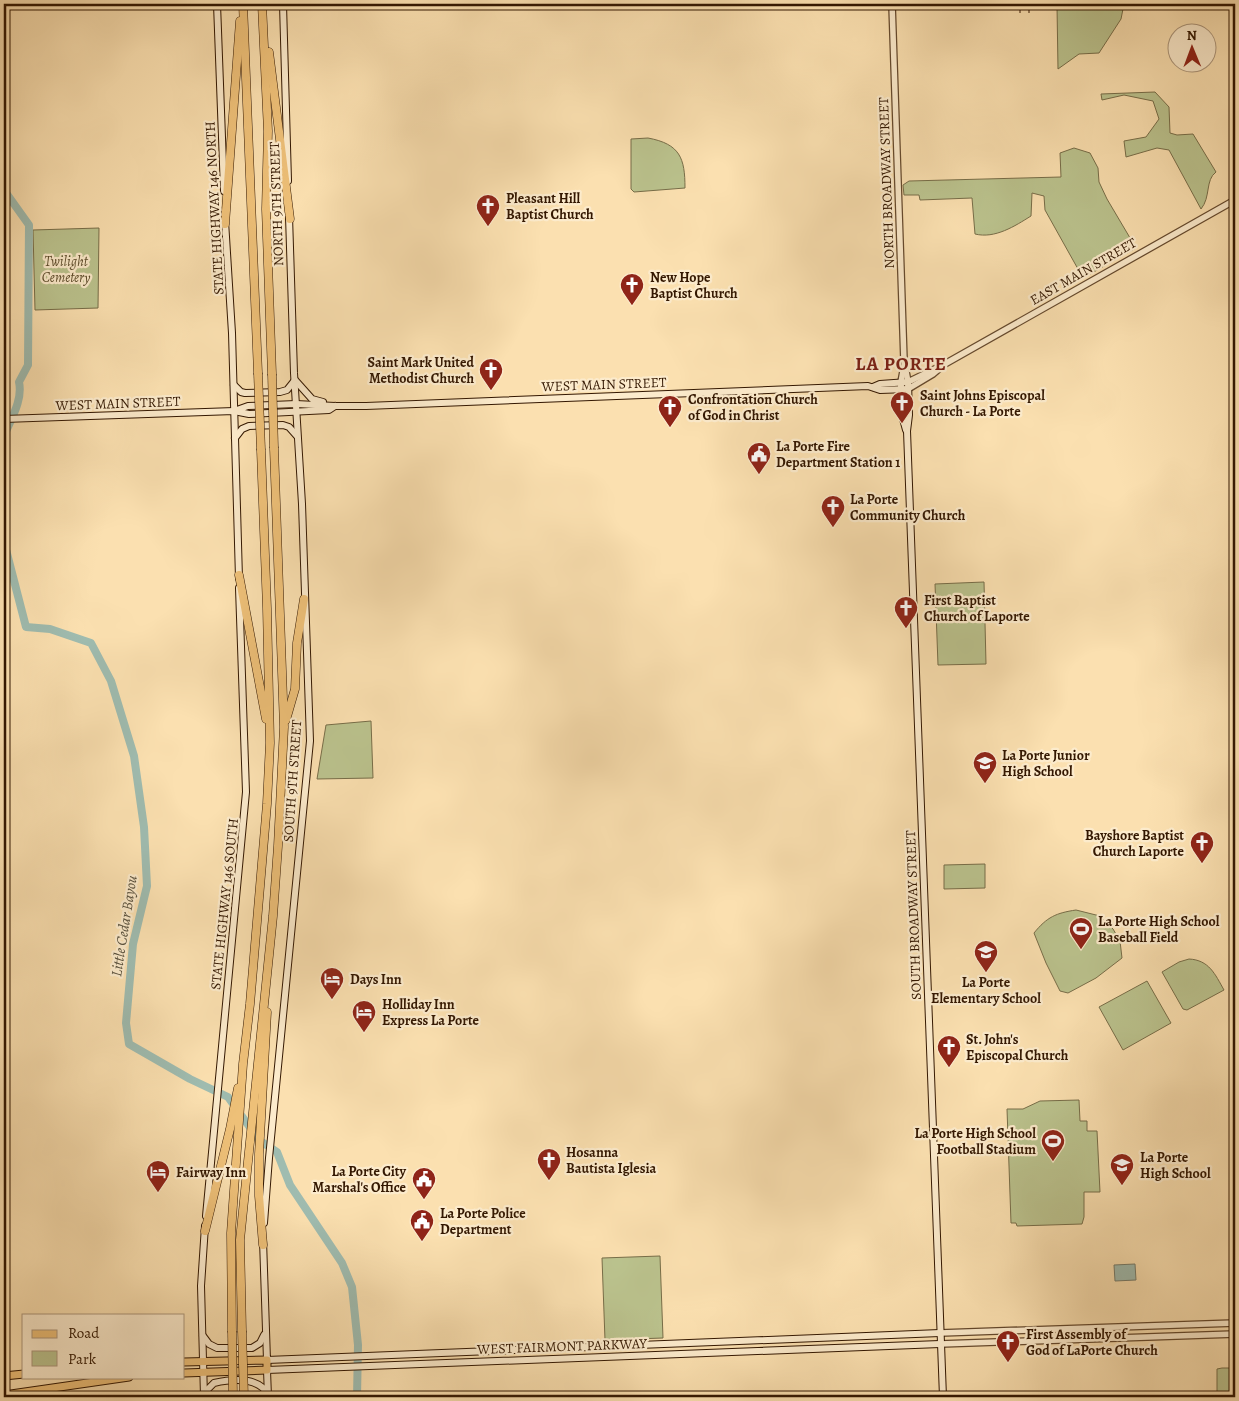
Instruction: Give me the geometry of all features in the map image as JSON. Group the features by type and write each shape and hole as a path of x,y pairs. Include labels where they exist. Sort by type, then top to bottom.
{"highway":[{"path":"225,224 242,4"},
{"path":"233,1397 231,1233 240,1092 267,804 270,743 268,608 242,4"},
{"path":"262,4 290,219"},
{"path":"262,4 268,131 266,209 284,727 259,1154 259,1196 263,1244"},
{"path":"239,576 270,743"},
{"path":"284,727 296,689 297,643 304,599"},
{"path":"244,1397 240,1240 273,916"},
{"path":"205,1231 240,1092"}],"main road":[{"name":"STATE HIGHWAY 146 NORTH","path":"218,4 225,224 232,333 234,411"},
{"name":"NORTH 9TH STREET","path":"283,4 296,404"},
{"path":"234,385 241,392 245,393 280,392 287,390 295,380 312,399 332,403 335,406"},
{"name":"WEST MAIN STREET","path":"234,411 248,406 296,404 335,406 873,387 880,384 905,386"},
{"name":"SOUTH BROADWAY STREET","path":"905,386 903,419 907,431 943,1397"},
{"name":"SOUTH 9TH STREET","path":"263,1244 269,1158 310,741 302,504 296,404"},
{"name":"WEST MAIN STREET","path":"4,419 234,411 248,414 329,410 335,406"},
{"name":"STATE HIGHWAY 146 SOUTH","path":"204,1395 201,1286 216,1103 246,792 234,411"},
{"path":"235,438 242,429 249,426 283,425 289,427 297,437"},
{"path":"263,1244 268,1396"},
{"path":"202,1335 209,1344 218,1348 252,1348 262,1340 265,1332"},
{"name":"WEST FAIRMONT PARKWAY","path":"185,1362 940,1333"},
{"path":"902,1334 903,1346"},
{"name":"WEST FAIRMONT PARKWAY","path":"185,1373 940,1344"},
{"path":"601,1346 602,1357"},
{"path":"334,1368 335,1356"},
{"path":"4,1376 22,1374"},
{"path":"4,1396 122,1378"},
{"path":"204,1395 214,1383 250,1380 260,1385 268,1396"}],"street":[{"name":"NORTH BROADWAY STREET","path":"892,4 905,386"},
{"name":"EAST MAIN STREET","path":"905,386 1235,200"},
{"path":"940,1333 1235,1323"},
{"path":"1149,1325 1149,1337"},
{"path":"940,1344 1235,1334"}],"green space":[{"path":"1124,4 1121,19 1099,53 1079,54 1058,69 1057,6"},
{"path":"1155,92 1169,107 1170,133 1177,135 1193,134 1216,172 1210,179 1206,199 1201,209 1169,150 1157,148 1126,157 1124,141 1146,137 1159,119 1153,101 1124,95 1102,100 1101,94"},
{"path":"648,138 667,144 678,154 684,168 685,188 634,192 631,189 631,139"},
{"path":"1074,148 1090,153 1098,168 1099,182 1107,199 1136,248 1083,278 1045,210 1044,196 1032,193 1031,216 1004,231 982,235 975,234 972,198 920,200 919,195 904,195 903,185 909,181 1061,177 1060,153"},
{"name":"Twilight Cemetery","path":"99,228 98,308 35,310 33,230"},
{"path":"984,582 986,664 938,665 935,584"},
{"path":"371,721 373,778 317,779 326,725"},
{"path":"985,864 985,888 944,889 944,865"},
{"name":"La Porte High School Baseball Field","path":"1076,910 1100,916 1113,929 1120,941 1122,958 1096,978 1068,993 1060,991 1034,933 1052,917"},
{"path":"1189,959 1202,962 1211,969 1224,990 1187,1010 1183,1009 1162,972 1179,962"},
{"path":"1147,981 1171,1023 1123,1050 1099,1007"},
{"name":"La Porte High School Football Stadium","path":"1079,1100 1080,1121 1087,1121 1087,1131 1097,1131 1100,1192 1084,1192 1084,1217 1082,1224 1017,1226 1016,1223 1011,1223 1007,1109 1023,1109 1040,1101"},
{"path":"660,1256 663,1338 605,1340 602,1258"},
{"path":"1235,1368 1235,1397 1217,1397 1217,1369"}],"shaded area":[{"path":"1135,1264 1136,1280 1115,1281 1114,1265"}],"waterway":[{"name":"Little Cedar Bayou","path":"4,190 29,225 28,365 19,382 18,403 4,436"},
{"name":"Little Cedar Bayou","path":"4,542 26,627 50,629 91,643 111,681 134,756 144,827 147,886 133,944 126,1023 129,1044 190,1079 228,1097 259,1140 277,1152 290,1185 342,1263 352,1287 358,1345 357,1397"}],"railway":[{"path":"1020,4 1020,14"},
{"path":"1029,4 1029,13"}],"place":[{"name":"Pleasant Hill Baptist Church","path":"488,227"},
{"name":"New Hope Baptist Church","path":"632,306"},
{"name":"Saint Mark United Methodist Church","path":"491,391"},
{"name":"Saint Johns Episcopal Church - La Porte","path":"902,424"},
{"name":"Confrontation Church of God in Christ","path":"670,428"},
{"name":"La Porte Fire Department Station 1","path":"759,475"},
{"name":"La Porte Community Church","path":"833,528"},
{"name":"First Baptist Church of Laporte","path":"906,629"},
{"name":"La Porte Junior High School","path":"985,784"},
{"name":"Bayshore Baptist Church Laporte","path":"1202,864"},
{"name":"La Porte High School Baseball Field","path":"1081,950"},
{"name":"La Porte Elementary School","path":"986,973"},
{"name":"Days Inn","path":"332,1000"},
{"name":"Holliday Inn Express La Porte","path":"364,1033"},
{"name":"St. John's Episcopal Church","path":"949,1068"},
{"name":"La Porte High School Football Stadium","path":"1053,1162"},
{"name":"Hosanna Bautista Iglesia","path":"549,1181"},
{"name":"La Porte High School","path":"1122,1186"},
{"name":"Fairway Inn","path":"158,1193"},
{"name":"La Porte City Marshal's Office","path":"424,1200"},
{"name":"La Porte Police Department","path":"422,1242"},
{"name":"First Assembly of God of LaPorte Church","path":"1008,1363"}],"district":[{"name":"LA PORTE","path":"901,363"}]}
